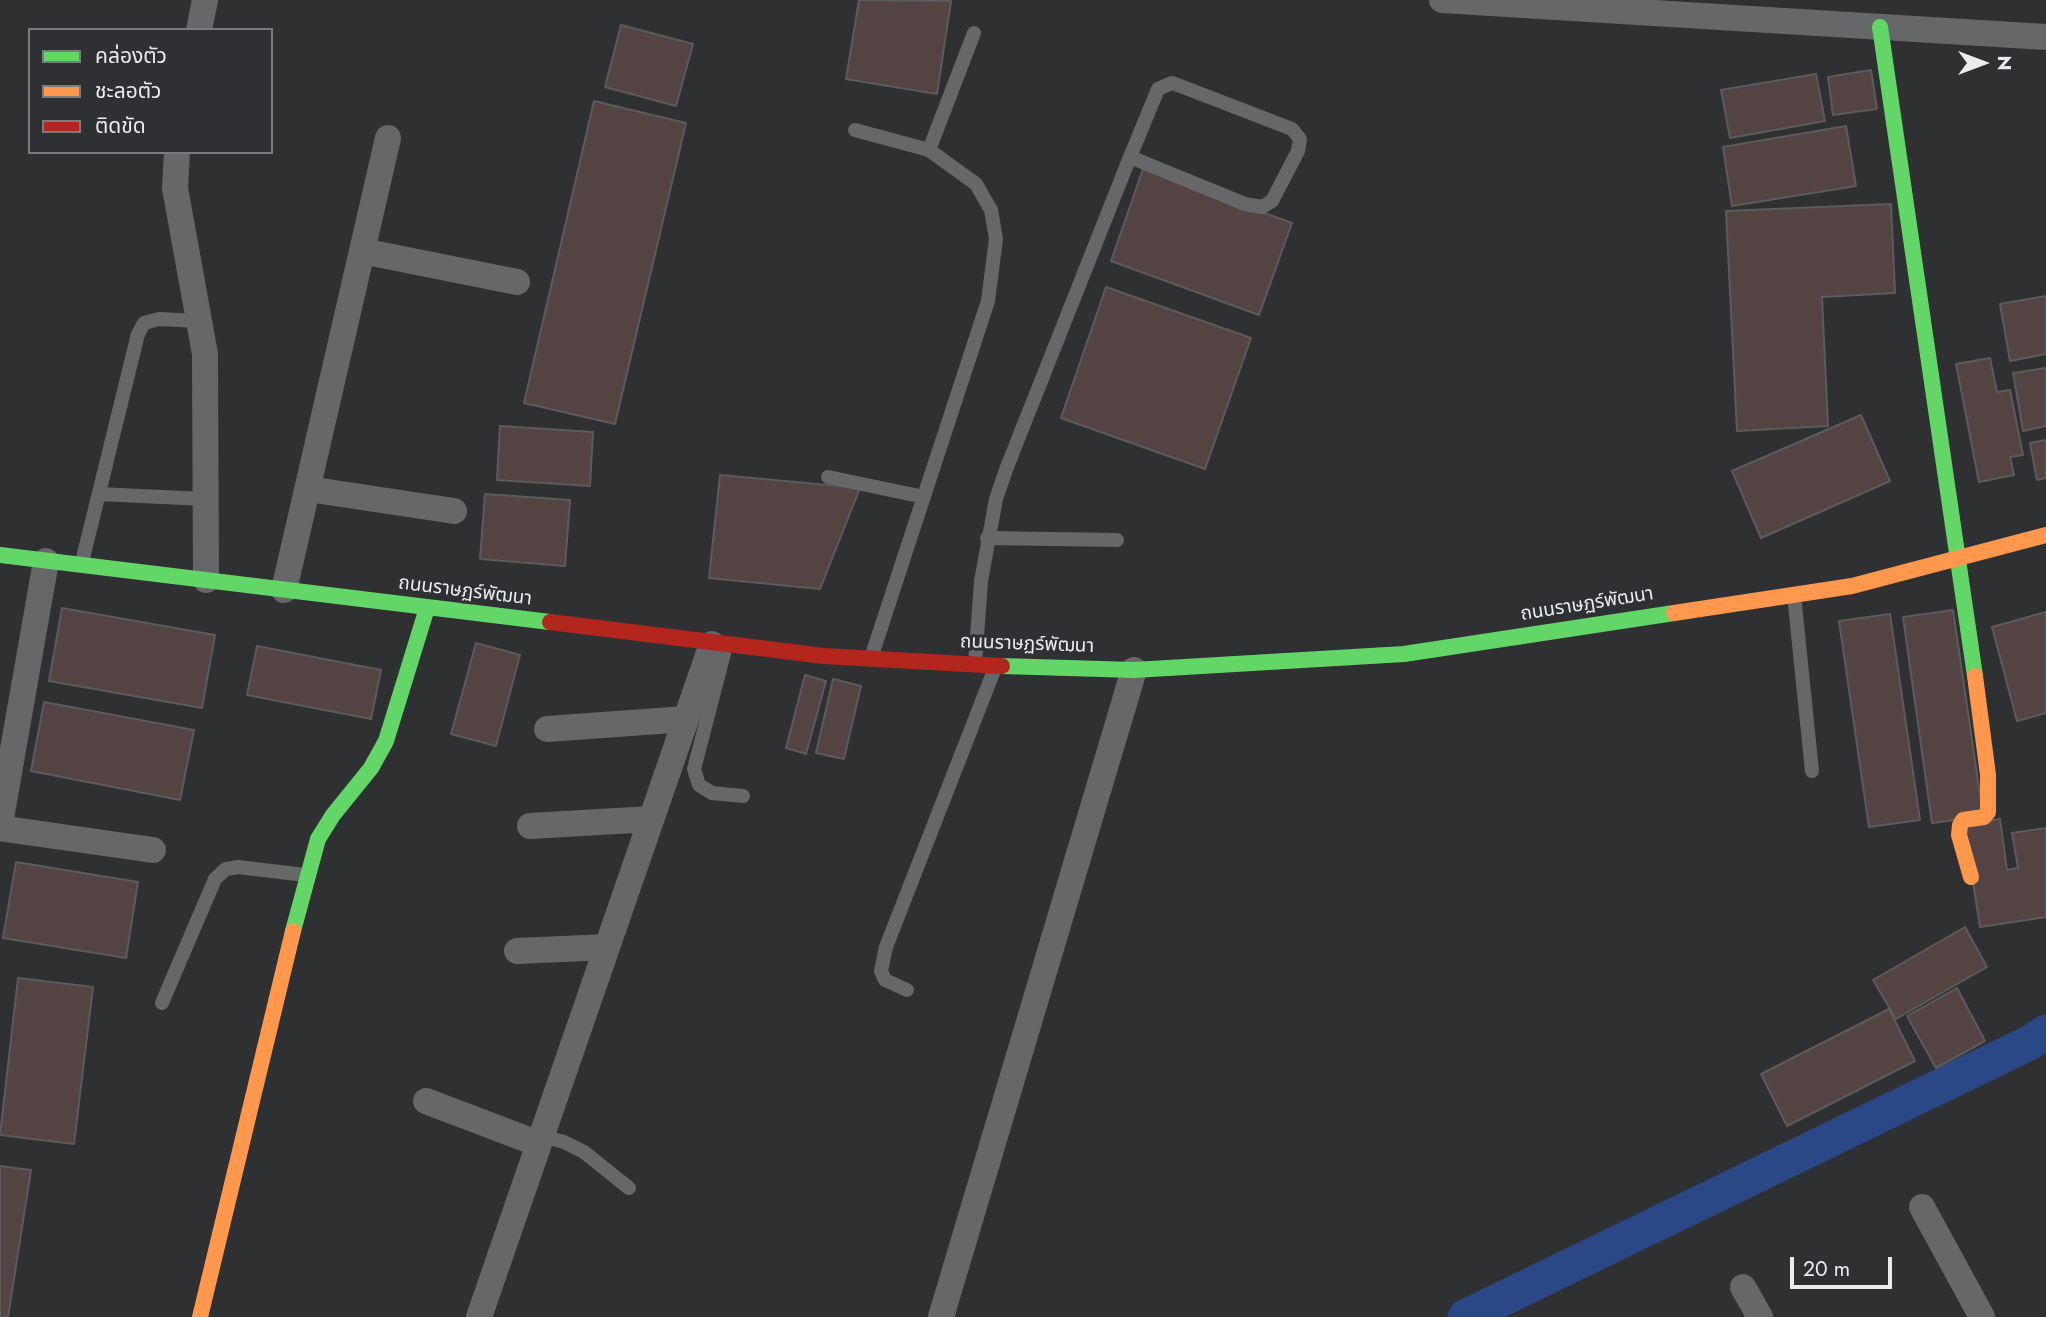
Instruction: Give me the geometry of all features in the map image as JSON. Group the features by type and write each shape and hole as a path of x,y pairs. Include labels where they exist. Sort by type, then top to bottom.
{"street":[{"path":"199,28 205,0"},
{"path":"1442,0 1562,4 2046,37"},
{"path":"1880,27 1959,558 1988,775 1988,812 1984,817 1964,820 1959,825 1959,835 1971,877"},
{"path":"284,590 388,138"},
{"path":"177,154 174,188 205,355 206,580"},
{"path":"362,251 517,282"},
{"path":"308,489 454,511"},
{"name":"ถนนราษฏร์พัฒนา","path":"0,555 719,645 871,659 1134,670 1404,654 1852,586 2046,535"},
{"path":"46,561 0,826 153,850"},
{"path":"200,1317 306,876 318,839 371,768 386,741 427,608"},
{"path":"479,1317 686,719 719,645"},
{"path":"940,1317 1134,670"},
{"path":"547,729 686,719"},
{"path":"530,826 651,819"},
{"path":"517,951 607,947"},
{"path":"426,1101 540,1140"},
{"path":"1922,1207 1982,1317"},
{"path":"1743,1287 1760,1317"}],"lane":[{"path":"929,150 974,33"},
{"path":"975,665 981,581 996,499 1007,467 1130,157 1158,89 1172,83 1292,129 1300,139 1298,151 1272,201 1262,207 1245,204 1130,157"},
{"path":"855,130 929,150 976,184 991,210 996,239 988,301 871,659"},
{"path":"82,565 138,334 144,323 159,319 199,321"},
{"path":"828,477 924,497"},
{"path":"99,494 204,499"},
{"path":"987,538 1117,540"},
{"path":"1794,595 1812,772"},
{"path":"719,645 694,769 699,785 712,793 743,796"},
{"path":"907,990 885,980 881,971 886,947 996,666"},
{"path":"162,1003 215,880 226,869 238,867 306,876"},
{"path":"540,1140 564,1142 584,1152 629,1188"}],"building":[{"path":"859,0 951,1 937,94 846,79"},
{"path":"621,25 693,44 676,106 605,87"},
{"path":"1871,70 1877,109 1833,115 1828,77"},
{"path":"1816,74 1825,121 1730,138 1721,90"},
{"path":"594,101 686,123 615,424 524,403"},
{"path":"1846,126 1856,186 1732,206 1723,147"},
{"path":"1143,169 1292,223 1259,315 1111,261"},
{"path":"1891,204 1895,293 1822,297 1828,426 1737,431 1726,211"},
{"path":"1106,287 1251,338 1205,469 1061,418"},
{"path":"2046,296 2046,354 2010,361 2000,304"},
{"path":"1990,358 1997,392 2010,390 2023,455 2010,457 2014,475 1979,482 1956,364"},
{"path":"2046,368 2046,426 2023,431 2013,373"},
{"path":"1861,415 1890,481 1761,538 1732,471"},
{"path":"500,426 593,432 590,486 497,480"},
{"path":"2046,440 2046,478 2037,480 2030,443"},
{"path":"720,475 860,488 820,589 709,578"},
{"path":"485,494 570,500 565,566 480,559"},
{"path":"62,608 215,635 202,708 49,681"},
{"path":"1953,610 1983,816 1932,823 1903,617"},
{"path":"2046,612 2046,713 2017,721 1992,627"},
{"path":"1890,614 1920,820 1869,827 1839,621"},
{"path":"476,643 520,655 496,746 451,734"},
{"path":"257,646 381,670 371,719 247,695"},
{"path":"805,675 826,681 806,754 786,748"},
{"path":"833,679 861,686 844,759 816,753"},
{"path":"44,702 194,730 180,800 31,771"},
{"path":"2000,819 2007,870 2018,868 2012,833 2046,828 2046,917 1980,927 1964,825"},
{"path":"16,862 138,882 126,958 3,938"},
{"path":"1965,927 1987,967 1896,1019 1873,980"},
{"path":"18,978 93,987 74,1144 0,1135"},
{"path":"1957,988 1985,1041 1936,1068 1907,1016"},
{"path":"1889,1009 1915,1061 1787,1126 1761,1074"},
{"path":"0,1166 31,1170 8,1317 0,1317"}],"waterway":[{"path":"1465,1317 2029,1043 2046,1032"}],"traffic: fast":[{"path":"1880,27 1975,676"},
{"path":"0,555 550,622"},
{"path":"293,931 318,839 333,815 371,768 386,741 427,608"},
{"path":"1002,666 1134,670 1404,654 1674,613"}],"traffic: slow":[{"path":"1674,613 1852,586 2046,535"},
{"path":"1971,877 1959,835 1960,825 1963,820 1984,817 1988,812 1988,775 1975,676"},
{"path":"200,1317 293,931"}],"traffic: jam":[{"path":"550,622 824,656 1002,666"}]}
